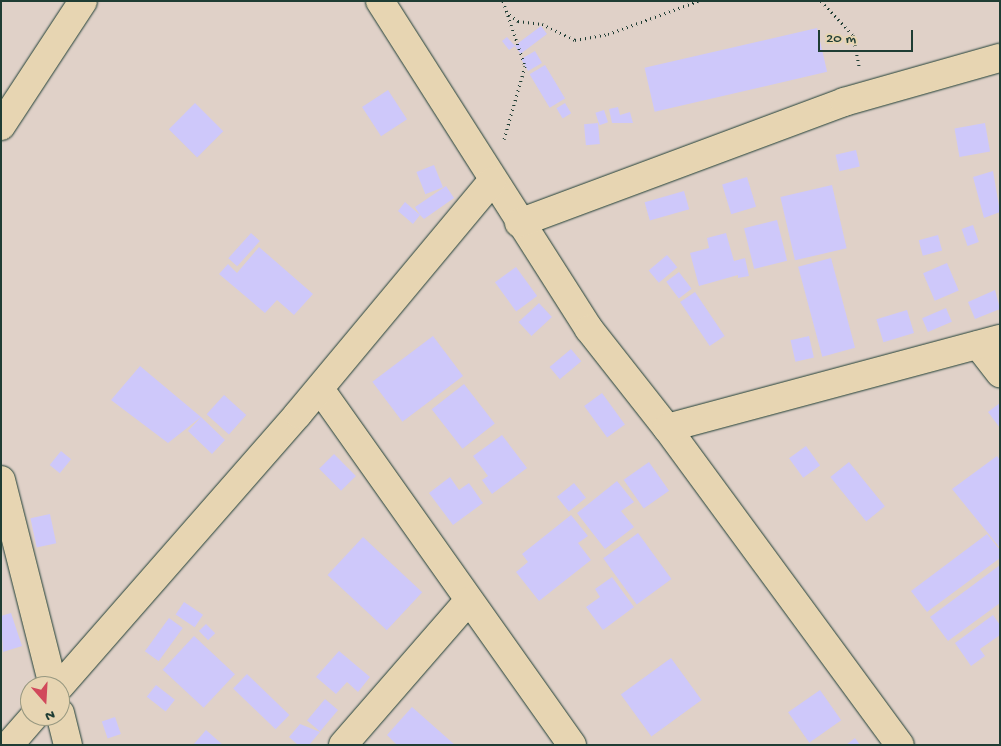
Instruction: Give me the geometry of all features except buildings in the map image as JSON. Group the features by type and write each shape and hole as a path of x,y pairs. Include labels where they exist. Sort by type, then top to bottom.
{"street":[{"path":"1,126 83,1"},
{"path":"380,1 492,181 589,329 667,428 900,745"},
{"path":"519,223 865,96 1000,58"},
{"path":"69,676 320,389 492,181"},
{"path":"667,428 989,342 1000,373"},
{"path":"320,389 468,601 572,745"},
{"path":"1,480 50,676"},
{"path":"343,745 468,601"},
{"path":"9,745 25,726"},
{"path":"63,726 68,745"}],"path":[{"path":"492,181 525,66 503,1"},
{"path":"506,11 518,22 542,24 575,40 608,34 698,1"},
{"path":"821,1 853,35 865,96"}]}
